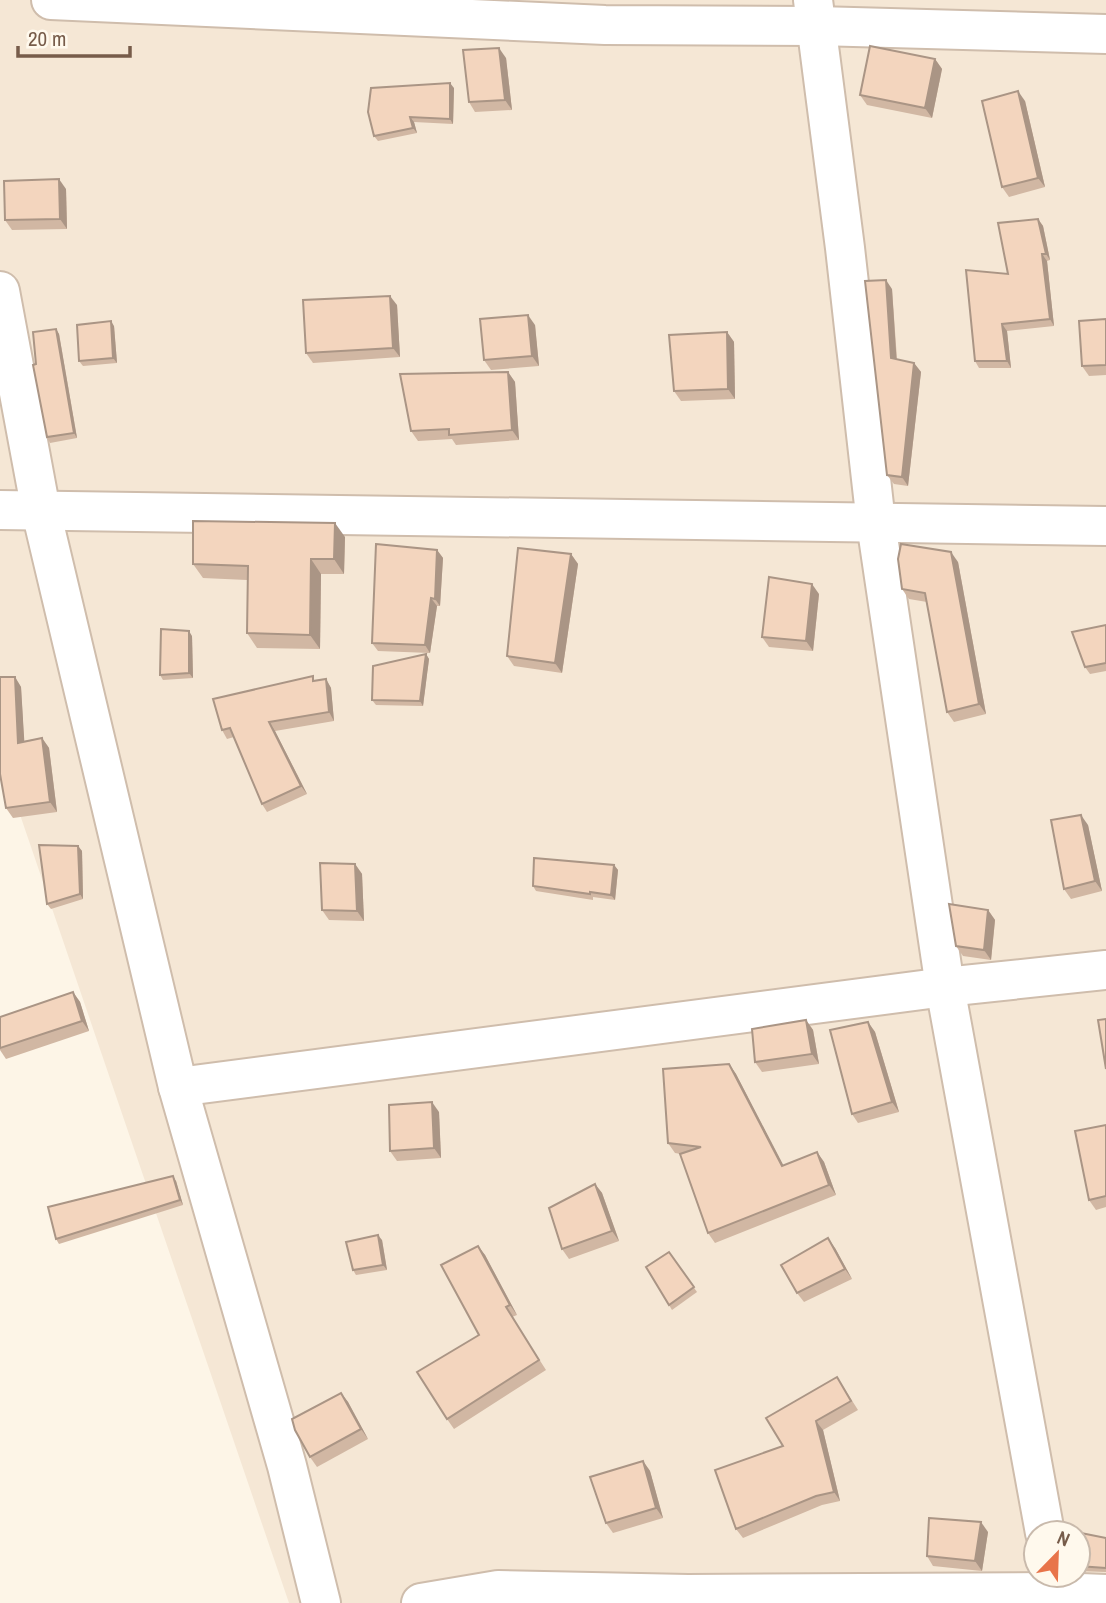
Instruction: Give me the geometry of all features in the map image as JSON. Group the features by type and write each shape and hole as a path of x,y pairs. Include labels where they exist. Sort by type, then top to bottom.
{"street":[{"path":"51,0 605,25 815,13 1106,34"},
{"path":"815,13 876,523 945,987 1042,1519"},
{"path":"0,291 41,511 178,1087 287,1466 321,1603"},
{"path":"0,510 1106,526"},
{"path":"178,1087 945,987 1106,970"},
{"path":"421,1603 498,1590 688,1594 1055,1590 1106,1594"}],"shaded area":[{"path":"0,0 1106,0 1106,1603 289,1603 0,756"}],"building":[{"path":"870,46 935,59 925,108 860,95"},
{"path":"499,48 505,100 469,102 463,50"},
{"path":"450,83 450,119 410,117 413,128 374,136 368,112 371,88"},
{"path":"1018,91 1038,178 1002,187 982,101"},
{"path":"59,179 60,219 5,220 4,181"},
{"path":"1038,219 1046,254 1042,254 1050,319 1002,324 1007,361 975,361 966,270 1008,274 998,223"},
{"path":"886,280 891,358 914,363 902,477 887,475 865,281"},
{"path":"390,296 393,348 306,353 303,300"},
{"path":"528,315 532,356 484,360 480,319"},
{"path":"1106,319 1106,365 1082,366 1079,321"},
{"path":"111,321 113,358 79,361 77,325"},
{"path":"56,329 74,433 47,437 33,365 36,364 33,332"},
{"path":"727,332 728,389 674,391 669,335"},
{"path":"508,372 512,430 449,435 449,429 411,431 400,374"},
{"path":"193,521 335,523 334,559 311,559 310,635 247,633 248,566 193,564"},
{"path":"376,544 437,550 435,599 431,598 425,645 372,643"},
{"path":"901,544 951,552 979,704 947,712 925,593 902,589 898,559"},
{"path":"518,548 571,554 555,663 507,656"},
{"path":"769,577 812,584 806,641 762,637"},
{"path":"1106,625 1106,663 1085,667 1072,632"},
{"path":"161,629 189,631 189,673 160,675"},
{"path":"426,654 420,701 372,700 373,666"},
{"path":"313,676 313,681 326,679 329,712 269,722 301,786 262,804 230,728 222,730 213,699"},
{"path":"0,677 15,677 18,743 42,738 50,802 6,808 0,774"},
{"path":"1081,815 1095,881 1064,889 1051,820"},
{"path":"39,845 78,846 80,894 47,904"},
{"path":"534,858 614,865 611,895 533,886"},
{"path":"320,863 355,864 357,911 322,910"},
{"path":"949,904 988,910 984,950 956,946"},
{"path":"73,992 82,1021 0,1048 0,1017"},
{"path":"1106,1019 1106,1069 1098,1020"},
{"path":"806,1020 812,1054 755,1062 752,1029"},
{"path":"868,1022 892,1102 852,1114 830,1030"},
{"path":"729,1064 782,1166 817,1152 829,1185 708,1233 680,1154 701,1147 668,1143 663,1069"},
{"path":"432,1102 434,1148 390,1151 389,1105"},
{"path":"1106,1125 1106,1196 1089,1200 1075,1131"},
{"path":"173,1176 180,1200 56,1239 48,1207"},
{"path":"595,1184 612,1231 562,1249 549,1208"},
{"path":"378,1235 383,1265 353,1270 346,1242"},
{"path":"828,1238 845,1269 797,1293 781,1265"},
{"path":"478,1246 510,1305 506,1307 539,1360 447,1419 417,1372 479,1335 441,1265"},
{"path":"669,1252 694,1287 669,1305 646,1267"},
{"path":"837,1377 851,1401 816,1421 834,1492 816,1496 736,1529 715,1470 783,1446 766,1418"},
{"path":"341,1393 361,1429 310,1457 292,1419"},
{"path":"643,1461 656,1508 606,1523 590,1477"},
{"path":"929,1518 981,1522 975,1561 927,1556"},
{"path":"1092,1535 1106,1538 1106,1568 1092,1567"}]}
